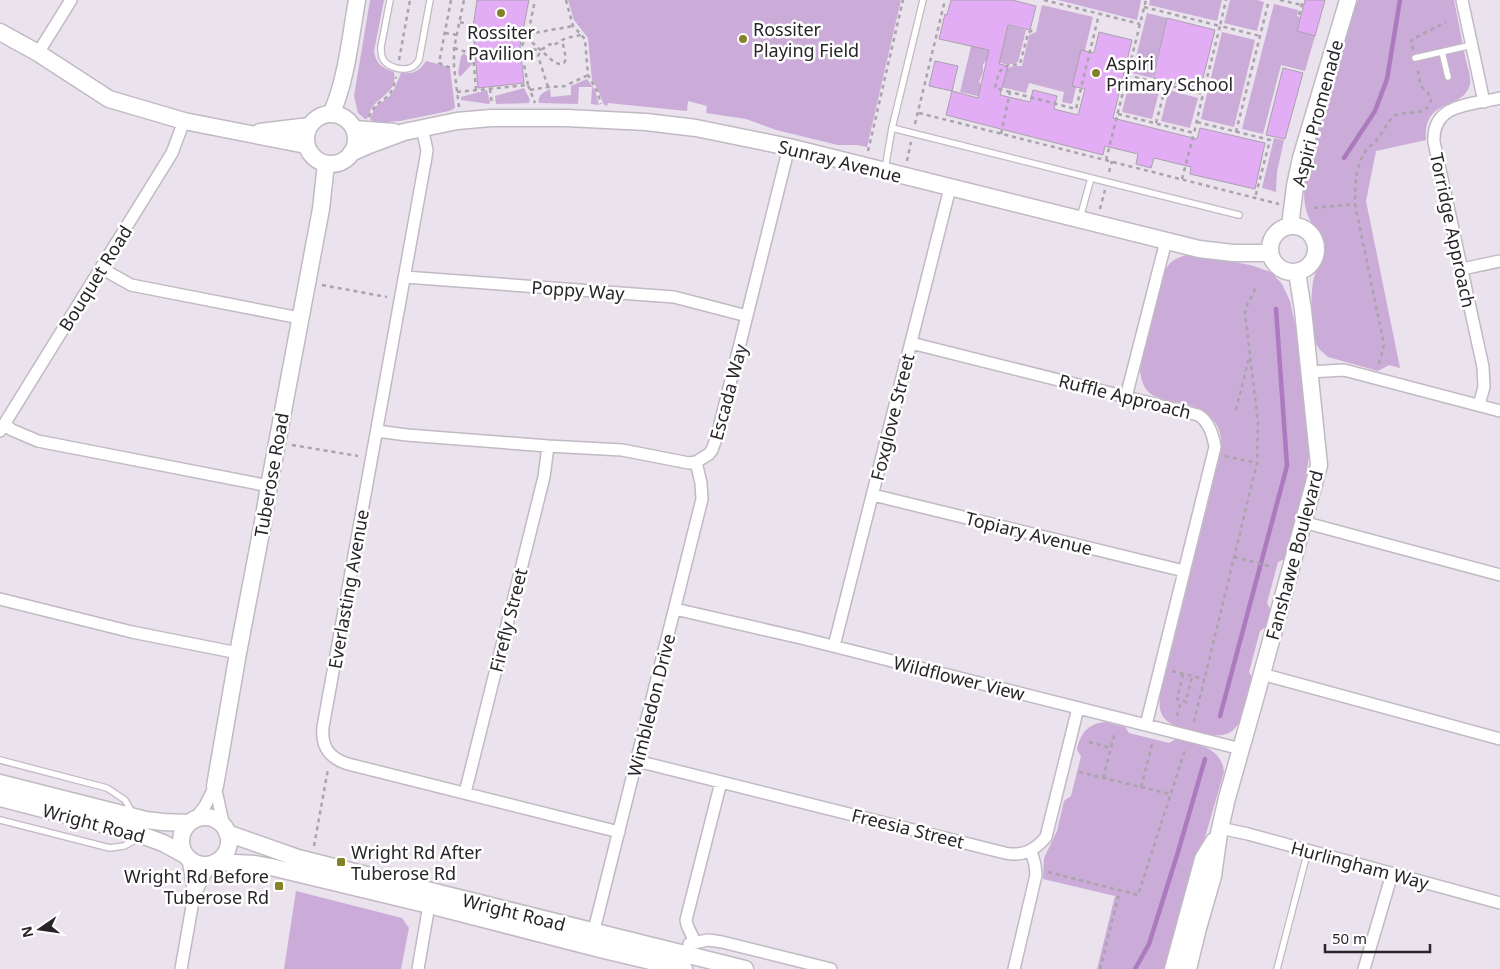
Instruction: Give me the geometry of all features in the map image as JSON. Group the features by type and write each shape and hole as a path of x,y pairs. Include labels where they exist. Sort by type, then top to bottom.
{"street":[{"path":"38,53 71,0"},
{"path":"331,114 337,102 342,83 357,0"},
{"name":"Aspiri Promenade","path":"1290,226 1301,158 1348,0"},
{"path":"1462,0 1484,102"},
{"path":"0,32 38,53 109,99 184,121 306,145"},
{"name":"Torridge Approach","path":"1479,405 1484,387 1483,368 1434,142 1435,128 1440,117 1450,110 1500,98"},
{"path":"331,114 338,115 350,123 360,126 355,146 351,153 340,162 326,164 319,162 313,157 306,145 305,138 309,126 318,117 331,114"},
{"name":"Sunray Avenue","path":"351,153 404,132 457,121 491,118 567,118 626,121 696,128 789,147 1200,249 1233,253 1270,252"},
{"name":"Bouquet Road","path":"2,428 172,154 184,121"},
{"path":"245,133 309,126"},
{"name":"Sunray Avenue","path":"360,126 404,132"},
{"name":"Everlasting Avenue","path":"422,128 427,150 426,157 323,727 323,739 330,754 338,761 619,832"},
{"name":"Escada Way","path":"696,462 709,454 715,444 789,147"},
{"name":"Tuberose Road","path":"192,822 205,806 215,786 321,209 326,164"},
{"name":"Foxglove Street","path":"834,646 950,188"},
{"path":"1290,226 1304,228 1310,233 1316,246 1314,260 1310,266 1290,273 1276,266 1270,252 1272,238 1277,232 1290,226"},
{"path":"1126,397 1166,241"},
{"path":"1462,269 1500,261"},
{"path":"101,268 131,285 300,318"},
{"name":"Fanshawe Boulevard","path":"1188,969 1213,876 1219,830 1319,465 1303,310 1297,272"},
{"name":"Poppy Way","path":"405,277 667,296 747,316"},
{"name":"Ruffle Approach","path":"911,343 1198,415 1208,424 1215,447 1146,725"},
{"path":"1309,372 1344,370 1500,411"},
{"path":"2,428 12,430 38,441 269,486"},
{"path":"377,430 407,435 622,450 683,463 696,462"},
{"name":"Firefly Street","path":"465,793 544,477 548,446"},
{"name":"Wimbledon Drive","path":"592,939 702,499 701,483 696,462"},
{"name":"Topiary Avenue","path":"873,495 1184,571"},
{"path":"1303,522 1500,575"},
{"path":"0,599 132,632 238,653"},
{"name":"Wildflower View","path":"675,609 834,646 1242,749"},
{"path":"1262,674 1500,739"},
{"path":"1014,969 1036,875 1030,850 1041,843 1049,830 1078,708"},
{"name":"Freesia Street","path":"637,761 1010,854 1021,854 1030,850"},
{"path":"695,942 686,920 721,782"},
{"name":"Wright Road","path":"0,783 163,822 192,822"},
{"name":"Tuberose Road","path":"215,786 225,830"},
{"name":"Wright Road","path":"0,798 142,836 163,843 187,857"},
{"path":"181,969 194,895 187,857 181,842 182,835 185,828 192,822 199,818 210,818 220,823 225,830 228,846 221,858 213,863 194,895"},
{"name":"Wright Road","path":"225,830 298,858 592,939 684,969"},
{"name":"Fanshawe Boulevard","path":"1173,969 1203,860 1219,830"},
{"name":"Hurlingham Way","path":"1219,830 1308,850 1500,903"},
{"path":"187,857 199,864 213,863"},
{"name":"Wright Road","path":"213,863 255,864 271,867 429,904 592,939 678,952 746,969"},
{"path":"1364,969 1392,874"},
{"path":"418,969 429,904"},
{"path":"678,952 688,944 708,940 831,969"}],"lane":[{"path":"390,0 381,54 383,60 388,65 405,69 416,65 420,60 430,0"},
{"path":"884,171 892,128 923,0"},
{"path":"1415,58 1472,45"},
{"path":"1442,52 1448,77"},
{"path":"892,128 1239,215"},
{"path":"1080,220 1090,178"},
{"path":"0,760 107,788 125,800 134,816"},
{"path":"0,820 110,848 124,846 142,836"},
{"path":"1277,969 1308,850"}],"path":[{"path":"398,64 410,0"},
{"path":"451,0 440,63 454,68"},
{"path":"459,111 454,68 454,48 464,0"},
{"path":"535,0 526,37 521,49 528,85 536,106"},
{"path":"566,0 574,26 585,39 588,75 597,90 603,108"},
{"path":"867,152 903,0"},
{"path":"907,162 945,0"},
{"path":"1044,0 1140,24"},
{"path":"1106,160 1146,0"},
{"path":"1182,179 1226,0"},
{"path":"1236,132 1269,0"},
{"path":"1280,0 1302,5"},
{"path":"1299,15 1303,0"},
{"path":"1144,7 1260,36"},
{"path":"1034,29 1028,33 1020,64 1002,68 998,72 995,88 1076,109 1099,14"},
{"path":"460,22 526,37 574,26"},
{"path":"1379,364 1384,345 1355,204 1357,169 1365,152 1380,136 1389,121 1397,114 1421,111 1429,104 1429,94 1422,85 1410,40 1446,22"},
{"path":"476,90 473,54 477,27"},
{"path":"445,32 457,35"},
{"path":"548,86 538,56 541,50 550,44 552,46 562,40 581,35"},
{"path":"526,37 554,62 559,64 564,63 566,59 562,40"},
{"path":"454,48 473,54 521,49 541,50"},
{"path":"360,126 374,106 389,95 396,73"},
{"path":"530,90 548,86 565,86 588,75"},
{"path":"1127,76 1204,94"},
{"path":"457,92 528,85"},
{"path":"1156,123 1166,85"},
{"path":"490,89 492,106"},
{"path":"1000,134 1010,92"},
{"path":"918,113 1280,204"},
{"path":"1118,114 1194,133"},
{"path":"1197,122 1270,140 1255,198"},
{"path":"1314,208 1355,204"},
{"path":"318,284 386,297"},
{"path":"1194,722 1256,463 1258,422 1245,313 1255,288"},
{"path":"1236,410 1250,355"},
{"path":"289,445 358,456"},
{"path":"1225,456 1256,463"},
{"path":"1234,557 1273,567"},
{"path":"1168,670 1204,679"},
{"path":"1183,674 1177,699 1186,702 1192,676"},
{"path":"1177,716 1181,700"},
{"path":"1103,778 1115,732"},
{"path":"1141,787 1153,741"},
{"path":"1089,742 1111,748"},
{"path":"1046,872 1138,895 1185,750"},
{"path":"314,846 328,769"},
{"path":"1079,772 1170,794"},
{"path":"1100,969 1120,890"}],"shaded area":[{"path":"370,0 384,0 374,51 378,62 383,67 394,72 394,83 389,91 373,107 367,119 365,119 358,113 354,96"},
{"path":"568,0 901,0 867,147 838,145 776,130 746,119 706,113 707,106 688,101 687,111 608,103 607,106 604,105 592,80 588,38 574,20"},
{"path":"1058,0 1141,0 1137,20"},
{"path":"1150,0 1222,0 1217,21 1149,5"},
{"path":"1230,0 1257,0 1264,2 1257,31 1224,23"},
{"path":"1358,0 1454,0 1470,78 1470,84 1466,92 1460,98 1437,110 1431,116 1427,126 1426,140 1376,151 1366,201 1400,368 1389,365 1378,371 1328,357 1316,344 1312,297 1313,282 1320,257 1321,244 1308,216 1304,198 1307,166 1346,30"},
{"path":"1274,4 1298,10 1297,16 1300,17 1297,31 1315,36 1305,71 1281,65 1263,134 1242,129"},
{"path":"1042,5 1093,17 1072,104 1062,102 1064,92 1029,83 1026,93 1001,87 1004,70 1013,66 1022,66 1029,35 1036,32"},
{"path":"1147,13 1167,18 1152,78 1132,73"},
{"path":"978,18 1026,30 1018,62 1008,65 990,60 983,64 983,72 979,82 981,85 998,93 1004,102 960,92"},
{"path":"1222,32 1255,40 1234,127 1201,119"},
{"path":"464,53 473,63 460,77 458,73 461,56"},
{"path":"426,61 450,68 455,108 449,111 400,121 374,123 370,119 375,107 393,92 401,73 415,72"},
{"path":"587,79 595,90 599,105 591,104 592,87 579,87 578,104 539,103 540,96 550,89 551,97 571,95 571,86"},
{"path":"1130,80 1160,88 1152,119 1122,112"},
{"path":"524,88 530,100 529,103 496,104 495,96"},
{"path":"487,90 489,104 461,100 461,97"},
{"path":"1169,90 1198,98 1190,128 1161,121"},
{"path":"1274,138 1284,140 1277,172 1276,192 1262,188"},
{"path":"1192,254 1250,265 1271,272 1282,284 1290,301 1296,328 1309,456 1305,482 1285,559 1278,562 1267,603 1271,610 1266,627 1260,631 1249,672 1252,677 1244,711 1234,729 1222,735 1202,733 1171,724 1162,715 1160,706 1160,696 1221,451 1221,443 1218,428 1208,415 1202,410 1186,404 1154,396 1144,385 1140,370 1164,272 1175,259"},
{"path":"1105,722 1125,727 1129,733 1169,743 1176,739 1200,745 1213,752 1222,763 1224,772 1168,969 1097,969 1115,896 1043,879 1044,858 1057,831 1064,801 1071,796 1081,756 1077,750 1080,739 1089,727"},
{"path":"296,891 402,918 409,928 401,969 284,969"}],"building":[{"path":"477,0 529,0 520,46 524,83 478,88 473,27"},
{"path":"951,0 1012,0 1036,6 1030,30 1008,25 999,64 1008,66 1000,95 1030,102 1033,90 1057,96 1054,109 1078,115 1085,89 1072,86 1081,50 1094,53 1099,32 1132,40 1113,118 1197,139 1200,128 1265,143 1255,189 1190,174 1191,167 1154,158 1151,168 1136,164 1138,154 1105,146 1103,155 946,115 952,91 978,98 989,50 939,39 945,14 947,15"},
{"path":"1305,0 1325,0 1315,36 1297,31"},
{"path":"1167,18 1215,30 1200,90 1153,78"},
{"path":"935,61 958,66 952,91 929,86"},
{"path":"1283,68 1303,73 1285,139 1266,135"}],"waterway":[{"path":"1344,158 1375,111 1387,79 1400,0"},
{"path":"1220,716 1287,466 1276,309"},
{"path":"1135,969 1149,944 1205,759"}],"place":[{"name":"Rossiter Pavilion","path":"501,13"},
{"name":"Rossiter Playing Field","path":"743,39"},
{"name":"Aspiri Primary School","path":"1096,73"},
{"name":"Wright Rd After Tuberose Rd","path":"341,862"},
{"name":"Wright Rd Before Tuberose Rd","path":"279,886"}]}
